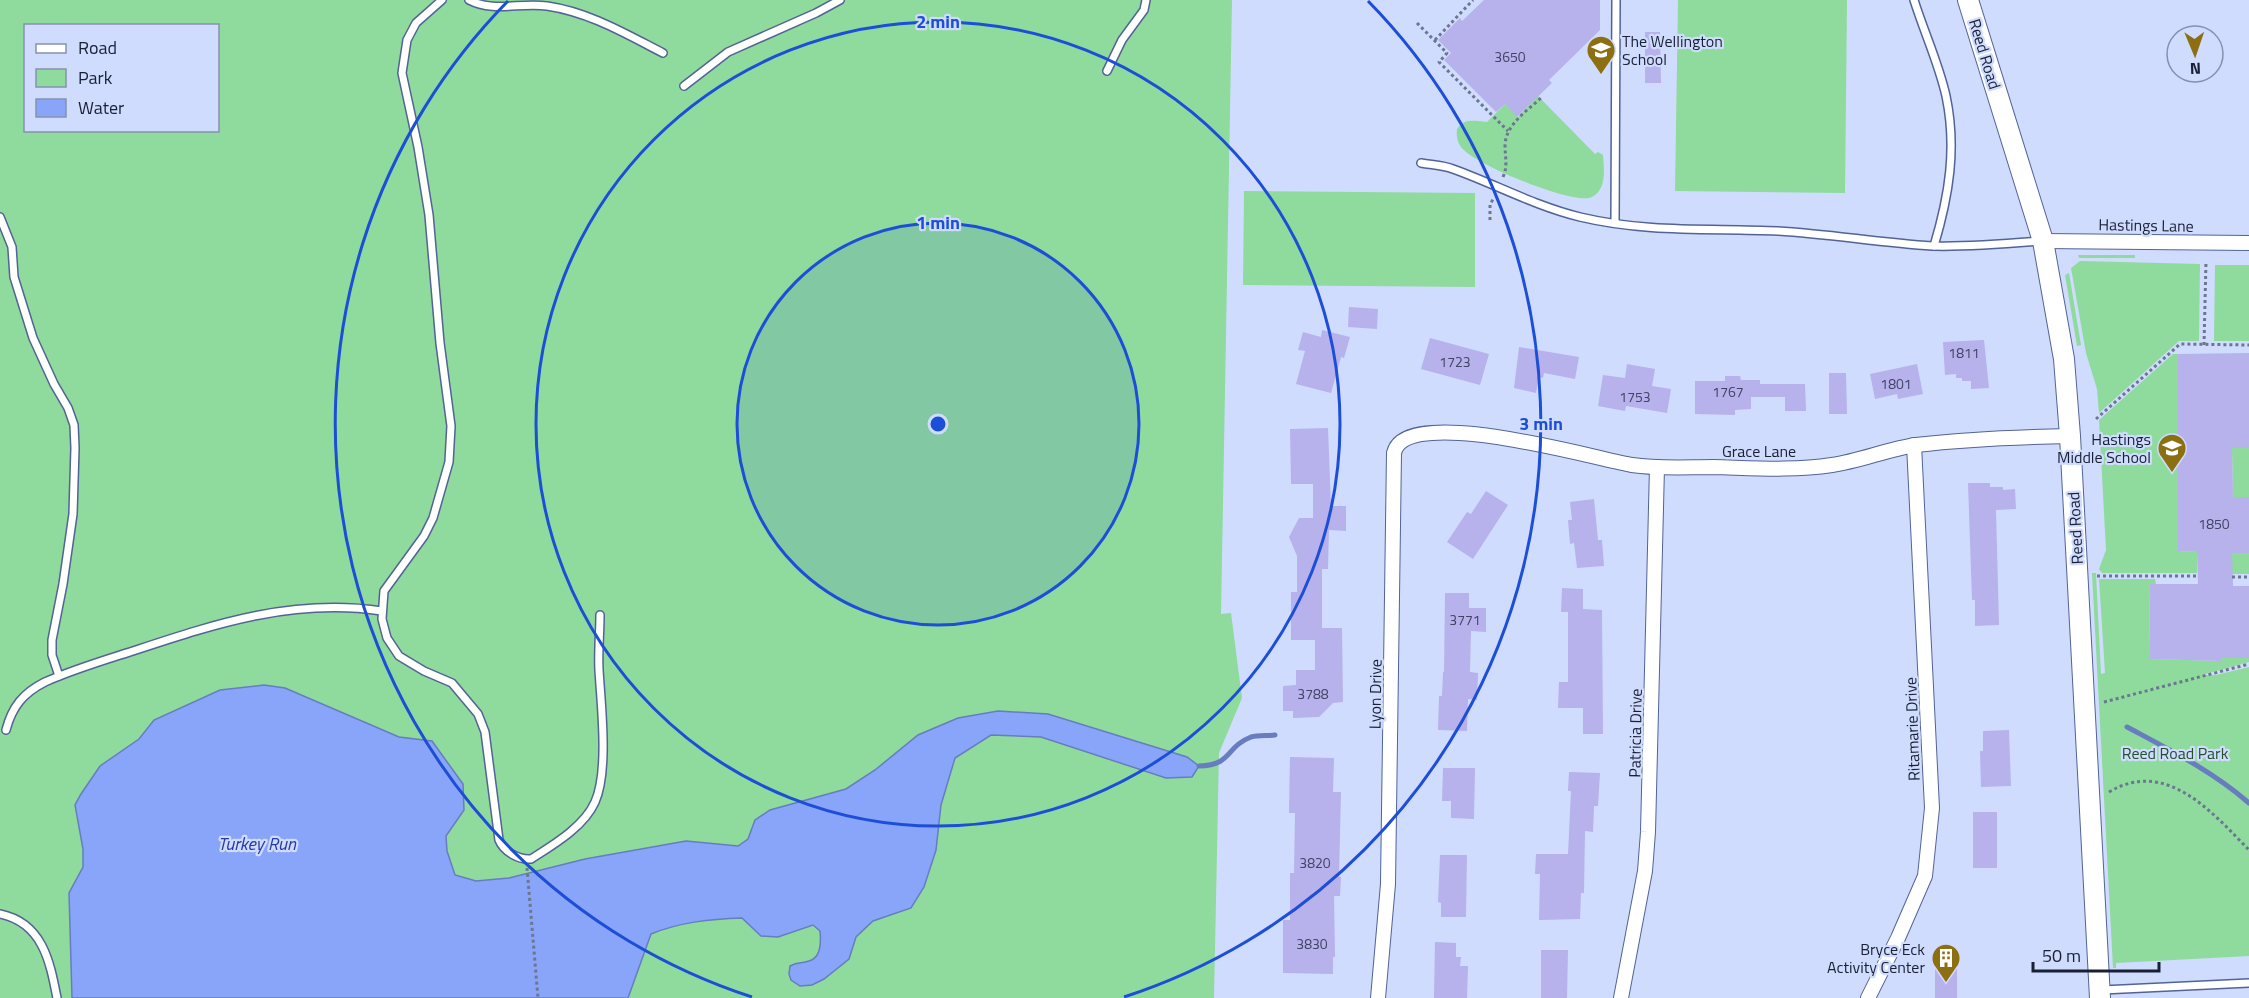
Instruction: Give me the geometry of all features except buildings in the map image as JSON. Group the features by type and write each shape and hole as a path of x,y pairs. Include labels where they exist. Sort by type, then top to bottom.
{"main road":[{"name":"Reed Road","path":"1968,0 2043,241 2064,359 2100,994"}],"street":[{"name":"Hastings Lane","path":"2043,241 2249,243"},
{"name":"Lyon Drive","path":"1378,998 1388,884 1394,453 1396,446 1403,439 1416,434 1447,434"},
{"name":"Grace Lane","path":"1447,434 1514,439 1556,446 1631,465 1797,468 1831,466 1914,445 1972,439 2070,436"},
{"name":"Ritamarie Drive","path":"1868,998 1925,876 1932,808 1914,445"},
{"name":"Patricia Drive","path":"1621,998 1645,871 1648,832 1657,467"}],"lane":[{"path":"442,0 416,23 407,40 402,73 418,147 429,215 440,343 451,426 449,462 433,518 424,536 384,591 382,611 384,628 399,656 424,671 452,683 478,714 485,732 499,840 506,850 526,860 531,859 572,830 587,816 596,801 601,776 603,722 599,668 600,615"},
{"path":"469,0 476,4 490,6 513,8 545,6 573,11 607,24 663,53"},
{"path":"684,86 728,52 840,0"},
{"path":"1107,71 1122,40 1144,10 1146,0"},
{"path":"1615,223 1616,0"},
{"path":"1914,0 1946,95 1951,129 1952,161 1945,210 1934,246"},
{"path":"1422,163 1451,168 1530,201 1579,217 1615,223 1671,230 1777,231 1934,246 2043,241"},
{"path":"0,217 12,247 14,277 33,338 68,408 74,425 73,514 52,640 52,656 59,676"},
{"path":"6,730 9,716 31,689 59,676 201,629 250,616 292,609 344,606 382,611"},
{"path":"0,915 20,922 43,946 50,962 57,998"},
{"path":"2100,994 2249,983"}],"path":[{"path":"1435,40 1473,0"},
{"path":"1418,23 1448,53 1438,62 1508,131"},
{"path":"1502,179 1507,165 1505,142 1508,131 1542,97"},
{"path":"1490,220 1490,205 1494,197"},
{"path":"2205,345 2206,261"},
{"path":"2096,420 2180,344 2249,345"},
{"path":"2097,576 2198,576"},
{"path":"2232,577 2249,577"},
{"path":"2104,702 2249,664"},
{"path":"2109,792 2122,784 2136,780 2165,784 2197,800 2249,850"},
{"path":"526,860 538,998"}],"green space":[{"path":"0,0 1232,0 1221,614 1231,613 1242,698 1219,753 1214,998 0,998"},
{"path":"1678,0 1847,0 1845,193 1675,191"},
{"path":"1538,96 1595,154 1598,152 1603,155 1602,184 1592,197 1567,196 1506,174 1473,157 1459,143 1457,129 1463,123 1487,122 1505,104 1518,117"},
{"path":"1244,191 1475,193 1475,287 1243,285"},
{"path":"2078,255 2135,255 2135,258 2079,258"},
{"path":"2080,261 2200,264 2199,341 2179,341 2099,413 2097,389 2086,353 2071,268"},
{"path":"2215,265 2249,265 2249,341 2214,341"},
{"path":"2069,273 2081,345 2077,346 2065,275"},
{"path":"2173,354 2178,354 2178,551 2197,552 2197,573 2102,573 2099,569 2106,550 2099,420"},
{"path":"2232,448 2249,448 2249,497 2233,497"},
{"path":"2232,553 2249,553 2249,574 2232,574"},
{"name":"Reed Road Park","path":"2092,573 2096,573 2101,674 2105,673 2099,579 2155,579 2156,584 2150,584 2149,659 2221,661 2221,658 2249,658 2249,662 2202,675 2216,675 2249,667 2249,956 2116,963 2116,968 2113,968"}],"water":[{"name":"Turkey Run","path":"264,685 285,688 399,737 432,741 463,784 464,810 446,836 447,851 455,875 476,881 509,878 585,859 686,841 738,846 748,839 755,820 770,810 846,789 875,770 918,735 958,718 998,711 1048,714 1187,757 1199,766 1192,777 1166,778 1041,737 991,735 955,758 941,805 936,850 924,887 911,908 873,921 856,937 849,959 824,979 812,985 800,986 791,980 790,966 809,961 816,956 820,944 820,931 813,925 778,937 761,936 742,918 696,922 651,934 628,998 72,998 69,893 83,867 83,849 75,805 81,794 100,766 139,739 154,720 220,690"}],"waterway":[{"name":"Turkey Run","path":"2127,727 2205,771 2249,803"},
{"name":"Turkey Run","path":"1199,766 1210,765 1224,759 1243,741 1251,737 1275,735"}],"place":[{"name":"The Wellington School","path":"1601,76"},
{"name":"Hastings Middle School","path":"2172,474"},
{"name":"Bryce Eck Activity Center","path":"1946,984"}]}
